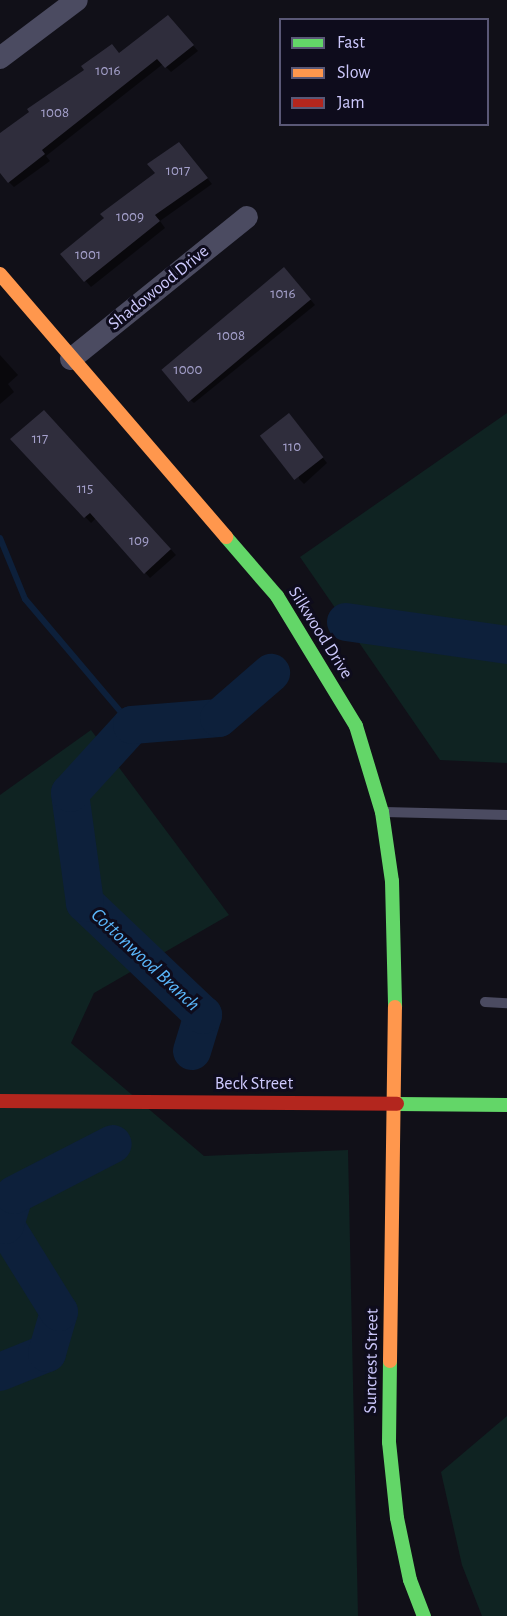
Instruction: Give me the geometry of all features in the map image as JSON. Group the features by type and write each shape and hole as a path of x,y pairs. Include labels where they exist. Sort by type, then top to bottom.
{"street":[{"path":"0,58 77,0"},
{"name":"Shadowood Drive","path":"71,359 247,217"},
{"name":"Silkwood Drive","path":"0,274 277,596 356,726 382,812 392,881 395,971 393,1102"},
{"name":"Beck Street","path":"0,1101 507,1104"},
{"name":"Suncrest Street","path":"393,1102 389,1442 397,1518 410,1580 424,1616"}],"lane":[{"path":"382,812 507,815"},
{"path":"485,1002 507,1003"}],"green space":[{"path":"507,413 507,763 440,760 300,557"},
{"path":"91,730 229,915 94,993 71,1043 204,1156 348,1150 358,1616 0,1616 0,795"},
{"path":"507,1416 507,1616 482,1616 462,1565 441,1472"}],"building":[{"path":"168,15 194,45 165,68 157,59 42,150 45,154 8,183 0,173 0,133 29,112 27,109 84,70 81,66 112,44 119,53"},
{"path":"179,142 208,178 155,215 160,221 84,282 60,254 104,218 100,214 155,173 147,164"},
{"path":"284,267 311,299 188,402 161,370"},
{"path":"44,410 171,549 144,574 90,513 84,518 10,439"},
{"path":"289,413 323,457 294,480 260,436"}],"waterway":[{"path":"0,538 25,599 132,725"},
{"name":"Cottonwood Branch","path":"346,622 507,645"},
{"name":"Cottonwood Branch","path":"192,1051 203,1015 85,903 70,793 132,725 219,718 271,673"},
{"name":"Cottonwood Branch","path":"0,1372 47,1353 59,1312 5,1225 14,1195 113,1144"}],"traffic: fast":[{"path":"226,537 277,596 356,726 382,812 392,881 395,1007"},
{"path":"397,1104 507,1105"},
{"path":"390,1361 389,1442 397,1518 410,1580 424,1616"}],"traffic: slow":[{"path":"0,274 226,537"},
{"path":"390,1361 395,1007"}],"traffic: jam":[{"path":"0,1101 397,1104"}]}
